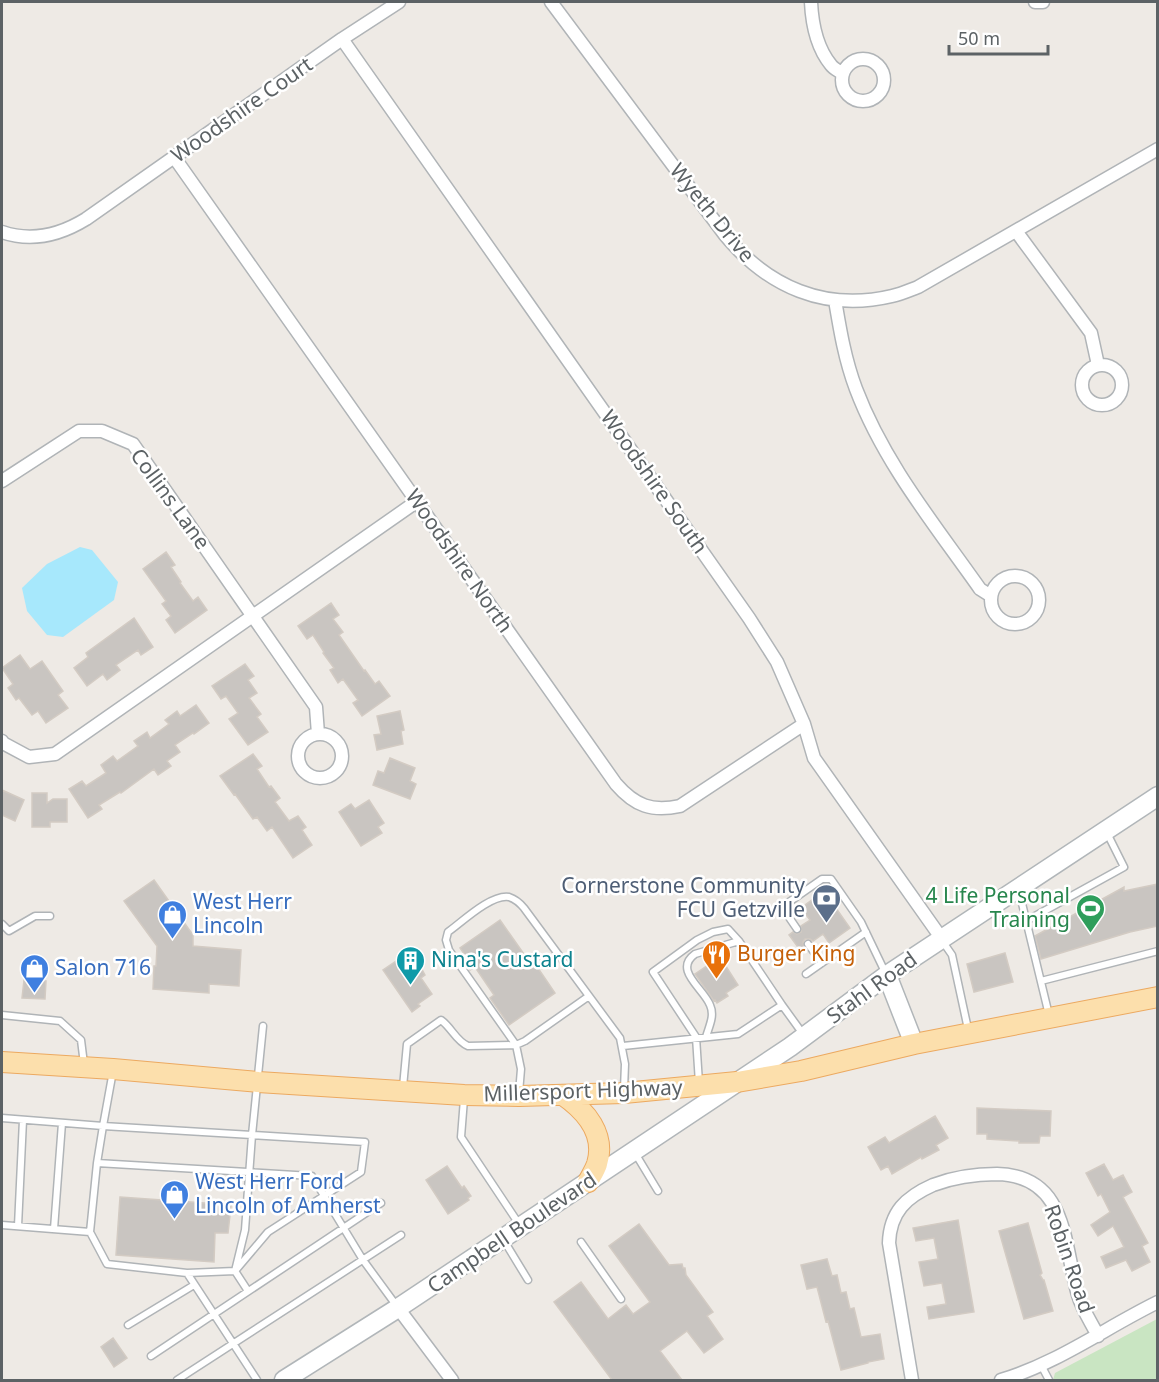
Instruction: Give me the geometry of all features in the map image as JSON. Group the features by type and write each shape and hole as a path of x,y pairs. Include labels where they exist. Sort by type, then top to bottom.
{"main road":[{"name":"Millersport Highway","path":"2,1062 403,1092 519,1096 624,1093 737,1082 801,1071 914,1044 1158,997"},
{"path":"563,1095 586,1114 597,1137 598,1156 588,1182"}],"street":[{"name":"Woodshire Court","path":"2,232 24,237 56,233 71,228 342,39 399,2"},
{"name":"Wyeth Drive","path":"551,2 739,252 773,279 814,296 835,300 872,300 893,296 918,287 1158,149"},
{"path":"811,2 816,36 832,66 843,74"},
{"path":"1035,2 1043,2"},
{"name":"Woodshire South","path":"342,39 749,618 777,662 804,724 814,758 942,939"},
{"name":"Woodshire North","path":"174,158 615,784 626,796 637,803 654,808 667,809 680,806 804,724"},
{"path":"1017,231 1091,333 1098,365"},
{"path":"835,300 842,339 856,390 884,449 905,483 980,589 991,596"},
{"name":"Collins Lane","path":"2,481 79,431 102,431 133,444 316,707 318,734"},
{"path":"2,741 29,757 55,754 416,502"},
{"path":"1022,576 1035,586 1038,593 1038,609 1028,621 1012,624 998,618 993,611 991,596 994,588 1006,577 1022,576"},
{"name":"Stahl Road","path":"737,1082 805,1036 887,975 1158,796"},
{"path":"887,975 914,1044"},
{"name":"Campbell Boulevard","path":"284,1380 503,1239 737,1082"},
{"name":"Robin Road","path":"912,1380 889,1243 891,1224 900,1208 909,1199 927,1188 958,1177 988,1174 1011,1175 1022,1178 1043,1191 1056,1209 1061,1221 1078,1296 1098,1336"},
{"name":"Robin Road","path":"1001,1380 1041,1365 1158,1302"},
{"path":"398,1308 452,1380"}],"lane":[{"path":"1026,921 1124,867 1106,830"},
{"path":"797,929 782,907 822,879 831,879 861,922 887,975"},
{"path":"1018,888 1050,1019"},
{"path":"519,1096 521,1069 516,1045 449,950 446,940 448,932 491,900 502,897 511,897 524,908 620,1038 625,1064 624,1093"},
{"path":"2,924 9,931 35,916 50,916"},
{"path":"699,1086 696,1037 653,972 697,940 713,932 728,929 739,941 805,1036"},
{"path":"806,974 866,932"},
{"path":"942,939 952,955 968,1033"},
{"path":"706,1037 712,1018 711,1006 699,986 691,978 687,970 687,963 695,954 739,941"},
{"path":"808,944 822,963"},
{"path":"1041,981 1158,951"},
{"path":"403,1092 407,1044 435,1023 441,1020 449,1026 461,1043 468,1046 516,1045 589,996"},
{"path":"623,1046 738,1034 782,1005"},
{"path":"2,1015 60,1021 81,1040 85,1067"},
{"path":"248,1291 235,1271 245,1230 263,1026"},
{"path":"2,1118 103,1126 365,1142 361,1172 268,1232 235,1271 186,1273 106,1264 90,1232 97,1162 103,1126 113,1069"},
{"path":"464,1095 461,1137 521,1227"},
{"path":"18,1226 23,1120"},
{"path":"54,1229 62,1123"},
{"path":"634,1151 658,1191"},
{"path":"97,1162 312,1176 363,1260 398,1308"},
{"path":"151,1356 381,1203"},
{"path":"2,1225 90,1232"},
{"path":"177,1380 401,1235"},
{"path":"503,1239 528,1280"},
{"path":"581,1242 621,1299"},
{"path":"186,1273 257,1380"},
{"path":"128,1325 194,1285"},
{"path":"1041,1365 1049,1380"}],"green space":[{"path":"1157,1319 1157,1380 1053,1380 1055,1373"}],"water":[{"path":"80,547 92,550 118,582 114,600 63,637 47,635 27,611 22,588 47,564"}],"building":[{"path":"166,552 175,565 171,567 180,583 193,601 198,597 207,610 175,633 166,620 171,616 162,604 166,601 143,569"},
{"path":"331,603 339,615 333,619 343,632 339,635 364,671 375,684 379,681 390,696 362,716 353,703 358,700 343,679 338,683 330,670 334,668 313,635 307,639 298,626"},
{"path":"134,618 153,647 141,655 138,650 116,665 120,670 107,680 103,674 87,686 74,668 88,657 86,653"},
{"path":"20,655 30,669 42,661 63,691 58,695 68,708 46,723 38,711 32,715 19,698 16,700 8,688 13,684 2,668"},
{"path":"245,664 254,676 248,680 257,693 249,698 261,714 257,717 268,732 248,745 229,719 238,713 226,696 221,699 212,686"},
{"path":"196,705 209,723 175,745 180,752 167,761 171,766 158,775 154,769 121,793 99,805 102,809 88,818 69,789 82,781 86,786 106,773 101,765 113,756 117,761 138,746 134,741 147,732 150,738 169,724 165,720 177,711 180,716"},
{"path":"400,711 404,730 401,731 403,744 377,750 374,735 381,734 377,716"},
{"path":"253,754 262,766 257,769 280,798 275,802 289,821 298,816 306,827 302,830 312,845 293,858 272,827 267,831 257,817 253,819 220,776"},
{"path":"390,758 415,768 410,781 416,784 410,799 373,785 378,771 384,773"},
{"path":"2,790 24,800 15,821 2,815"},
{"path":"32,793 47,793 47,803 53,799 67,799 67,822 50,822 50,827 32,827"},
{"path":"369,800 384,823 378,827 382,833 361,846 339,812 351,804 355,809"},
{"name":"West Herr Lincoln","path":"154,880 193,935 193,946 241,950 239,986 209,984 209,993 153,989 157,946 124,901"},
{"path":"1158,884 1158,926 1130,932 1041,959 1035,936 1124,887 1124,891"},
{"name":"Cornerstone Community FCU Getzville","path":"824,891 850,928 829,943 823,934 813,941 805,939 804,947 800,950 789,935 793,932 797,934 801,932 801,926 810,920 801,908"},
{"path":"500,920 533,967 536,965 555,993 509,1025 490,998 494,995 475,967 470,970 461,958 465,955 460,948"},
{"path":"1005,953 1013,982 974,992 967,964"},
{"name":"Nina's Custard","path":"405,955 413,968 419,964 425,975 421,978 432,994 418,1004 420,1006 412,1012 383,970"},
{"name":"Burger King","path":"720,957 738,985 726,993 728,996 717,1003 695,974"},
{"name":"Salon 716","path":"24,980 46,981 45,999 22,998"},
{"path":"977,1108 1051,1111 1050,1136 1040,1136 1039,1143 987,1139 987,1134 977,1134"},
{"path":"935,1116 948,1138 936,1145 939,1150 922,1159 921,1157 892,1174 888,1166 881,1170 868,1147 885,1137 889,1143"},
{"path":"1104,1164 1113,1180 1123,1175 1132,1192 1123,1197 1148,1243 1142,1246 1150,1262 1132,1271 1126,1260 1106,1268 1101,1257 1124,1247 1113,1226 1098,1236 1091,1225 1110,1212 1101,1194 1098,1196 1086,1173"},
{"path":"447,1166 462,1188 464,1186 471,1196 469,1200 448,1214 426,1180"},
{"name":"West Herr Ford Lincoln of Amherst","path":"120,1197 218,1204 217,1207 231,1206 228,1233 215,1233 214,1262 116,1255"},
{"path":"958,1220 974,1312 929,1319 927,1307 946,1304 942,1283 924,1286 919,1262 938,1259 934,1238 916,1241 913,1228"},
{"path":"1028,1223 1042,1273 1040,1275 1044,1280 1053,1311 1024,1319 999,1231"},
{"path":"639,1224 669,1265 682,1264 685,1268 686,1275 713,1312 707,1316 723,1339 704,1353 687,1331 660,1351 682,1380 612,1380 554,1302 581,1282 608,1319 626,1305 633,1314 650,1302 609,1246"},
{"path":"827,1259 832,1276 837,1275 841,1293 846,1292 850,1309 854,1308 861,1337 880,1334 884,1359 841,1370 817,1287 807,1289 801,1265"},
{"path":"113,1338 127,1358 114,1367 101,1347"}],"place":[{"name":"Cornerstone Community FCU Getzville","path":"826,924"},
{"name":"4 Life Personal Training","path":"1091,934"},
{"name":"West Herr Lincoln","path":"172,940"},
{"name":"Burger King","path":"716,980"},
{"name":"Nina's Custard","path":"410,986"},
{"name":"Salon 716","path":"34,994"},
{"name":"West Herr Ford Lincoln of Amherst","path":"174,1220"}]}
